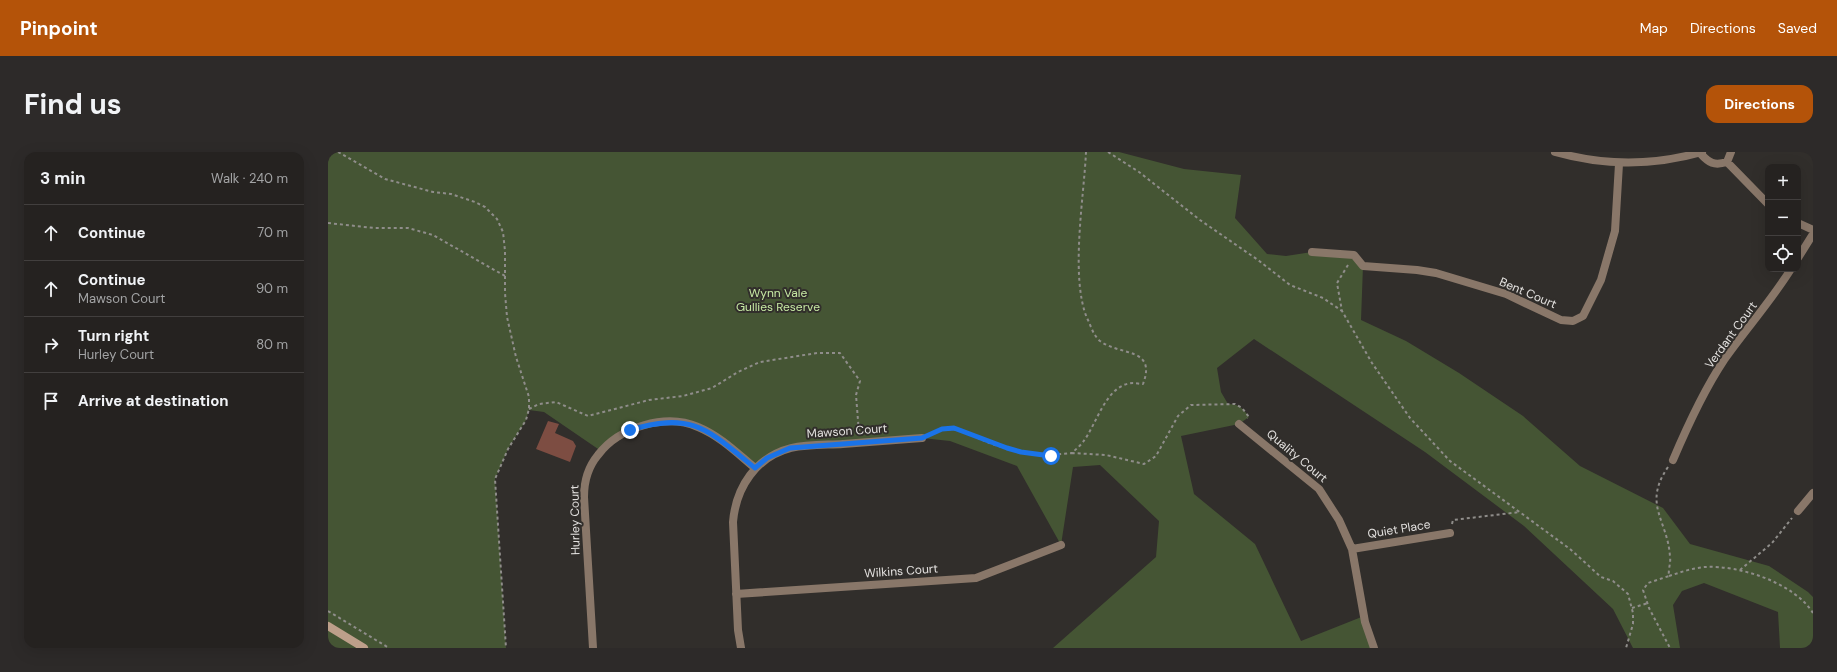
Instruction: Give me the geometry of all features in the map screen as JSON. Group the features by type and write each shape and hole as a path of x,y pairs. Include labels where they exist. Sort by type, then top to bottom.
{"main road":[{"path":"328,626 364,648"}],"street":[{"path":"1555,152 1619,164 1658,162 1701,152 1707,161 1713,164 1727,162"},
{"path":"1727,162 1731,152"},
{"path":"1727,162 1765,201"},
{"name":"Bent Court","path":"1354,255 1363,266 1436,273 1506,294 1561,320 1573,322 1583,316 1601,280 1615,231 1619,164"},
{"path":"1801,224 1813,230"},
{"path":"1801,253 1813,234"},
{"path":"1312,252 1354,255"},
{"name":"Verdant Court","path":"1673,460 1687,428 1724,360 1776,294 1789,272"},
{"name":"Hurley Court","path":"593,648 584,484 598,454 606,445 630,430 656,423 683,422 698,427 718,438 755,468"},
{"name":"Quality Court","path":"1240,424 1319,489 1339,520 1352,549 1365,622 1374,648"},
{"name":"Mawson Court","path":"741,648 738,630 736,594 733,526 734,508 739,492 755,468 767,458 790,448 922,438"},
{"path":"1798,511 1813,493"},
{"name":"Quiet Place","path":"1352,549 1450,533"},
{"name":"Wilkins Court","path":"736,594 976,578 1061,545"},
{"name":"Mawson Court","path":"735,648 738,630"}],"path":[{"path":"338,152 385,179 433,192 451,194 485,207 497,219 503,232 507,317 516,357 529,397 529,410 526,420 508,449 495,479 506,648"},
{"path":"1072,453 1083,443 1102,408 1115,391 1123,386 1133,383 1143,384 1146,372 1145,362 1139,356 1102,342 1094,336 1085,313 1078,258 1086,152"},
{"path":"1108,152 1140,172 1200,220 1258,260 1290,285 1323,298 1342,311"},
{"path":"328,223 374,228 408,228 433,234 505,276"},
{"path":"1354,255 1337,283 1342,311 1372,363 1410,418 1450,461 1570,549 1601,577 1613,581 1628,594 1634,624 1626,648"},
{"path":"529,410 539,404 556,402 588,416 649,400 683,396 712,388 738,372 760,362 816,352 840,353 860,381 856,395 859,442"},
{"path":"922,438 942,429 954,428 988,442 1021,452 1051,456 1072,453 1106,456 1144,464 1156,456 1178,416 1185,409 1198,404 1235,404 1242,408 1249,417 1240,424"},
{"path":"1669,576 1671,558 1655,496 1662,477 1673,460"},
{"path":"1740,571 1772,543 1798,511"},
{"path":"1450,533 1453,520 1520,512"},
{"path":"1670,648 1648,603 1644,590 1644,586 1648,583 1669,576 1706,567 1740,571 1757,575 1789,590 1808,605 1813,613"},
{"path":"1632,608 1648,603"},
{"path":"328,611 389,648"}],"green space":[{"name":"Wynn Vale Gullies Reserve","path":"328,152 1119,152 1184,169 1241,175 1235,218 1267,254 1286,256 1312,252 1354,255 1363,266 1361,320 1406,341 1459,373 1523,416 1580,466 1663,508 1690,544 1769,566 1808,592 1813,597 1813,648 1780,648 1778,612 1704,583 1682,591 1673,605 1680,648 1633,648 1613,609 1524,526 1425,452 1254,339 1217,368 1221,392 1228,404 1240,407 1249,417 1239,424 1181,436 1194,494 1255,544 1301,641 1364,616 1374,648 1053,648 1156,557 1159,521 1100,465 1073,467 1061,545 1017,466 950,441 922,438 790,448 755,468 718,438 683,422 643,426 601,451 544,412 529,410 526,420 508,449 495,479 506,648 328,648"}],"building":[{"path":"548,421 559,424 555,433 573,441 576,446 570,462 536,449"}],"route":[{"path":"630,430 656,423 683,422 698,427 718,438 755,468 767,458 790,448 922,438 942,429 954,428 1007,448 1021,452 1051,456"}]}
